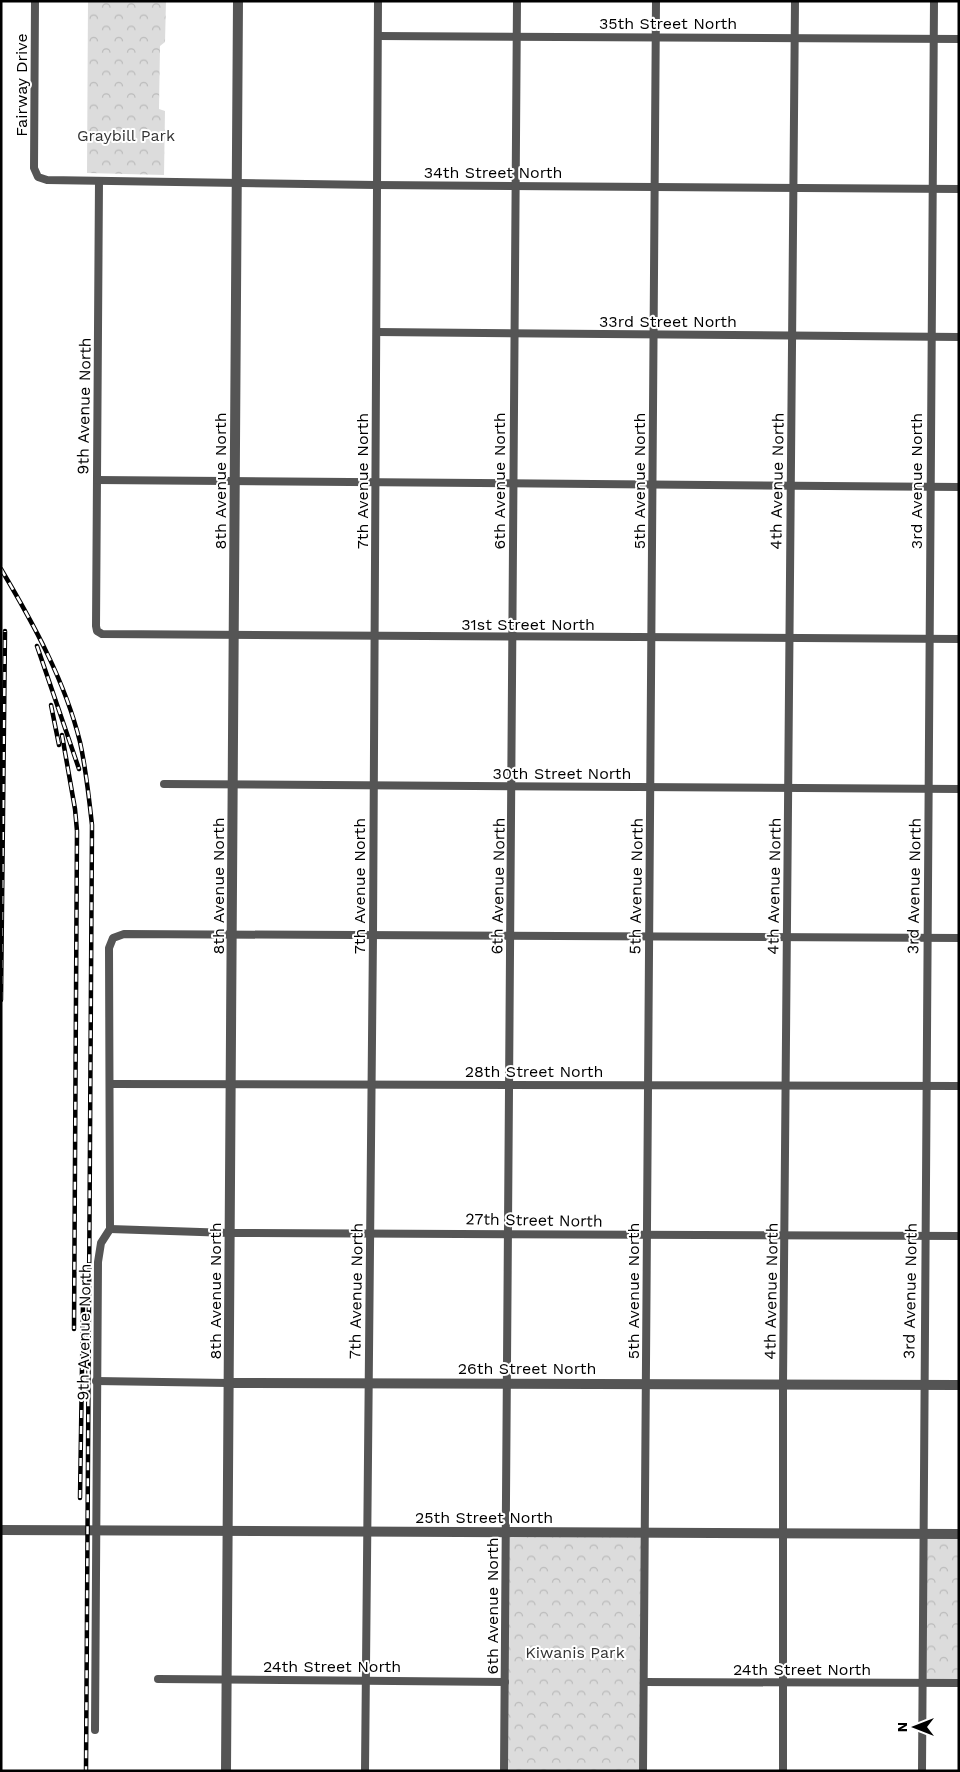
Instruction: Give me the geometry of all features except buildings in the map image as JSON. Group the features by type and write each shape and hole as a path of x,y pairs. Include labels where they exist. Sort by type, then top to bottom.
{"street":[{"name":"Fairway Drive","path":"34,168 35,1"},
{"name":"8th Avenue North","path":"226,1771 238,1"},
{"name":"7th Avenue North","path":"365,1771 373,935 378,1"},
{"name":"6th Avenue North","path":"504,1771 508,1084 512,935 517,1"},
{"name":"5th Avenue North","path":"644,1771 656,1"},
{"name":"4th Avenue North","path":"783,1771 787,937 790,789 789,640 795,1"},
{"name":"3rd Avenue North","path":"922,1771 925,1086 929,789 930,337 934,1"},
{"name":"35th Street North","path":"378,36 959,39"},
{"name":"34th Street North","path":"34,168 38,177 47,180 376,185 794,186 959,189"},
{"name":"9th Avenue North","path":"97,632 99,181"},
{"name":"33rd Street North","path":"377,332 959,337"},
{"path":"97,480 959,487"},
{"name":"31st Street North","path":"97,632 102,634 234,636 789,640 959,639"},
{"name":"30th Street North","path":"164,784 959,789"},
{"name":"9th Avenue North","path":"95,1730 98,1262 101,1243 110,1229 109,948 113,938 124,934 233,934"},
{"path":"233,934 959,938"},
{"name":"28th Street North","path":"110,1084 231,1082 371,1086 508,1084 649,1084 786,1087 959,1086"},
{"name":"27th Street North","path":"110,1229 230,1233 785,1237 959,1236"},
{"name":"26th Street North","path":"96,1382 959,1385"},
{"name":"25th Street North","path":"5,1530 959,1534"},
{"name":"24th Street North","path":"158,1679 505,1682"},
{"name":"24th Street North","path":"644,1682 959,1683"}],"green space":[{"name":"Graybill Park","path":"88,1 166,1 165,42 160,46 159,109 165,111 164,175 87,173"},
{"name":"Kiwanis Park","path":"506,1532 645,1532 643,1771 504,1771"},
{"path":"922,1533 959,1534 959,1683 922,1683"}],"railway":[{"path":"1,569 47,653 74,719 82,752 92,825 86,1771"},
{"path":"1,1000 5,631"},
{"path":"37,646 79,769"},
{"path":"51,705 59,745"},
{"path":"62,735 77,831 74,1329"},
{"path":"80,1498 83,1303"}]}
